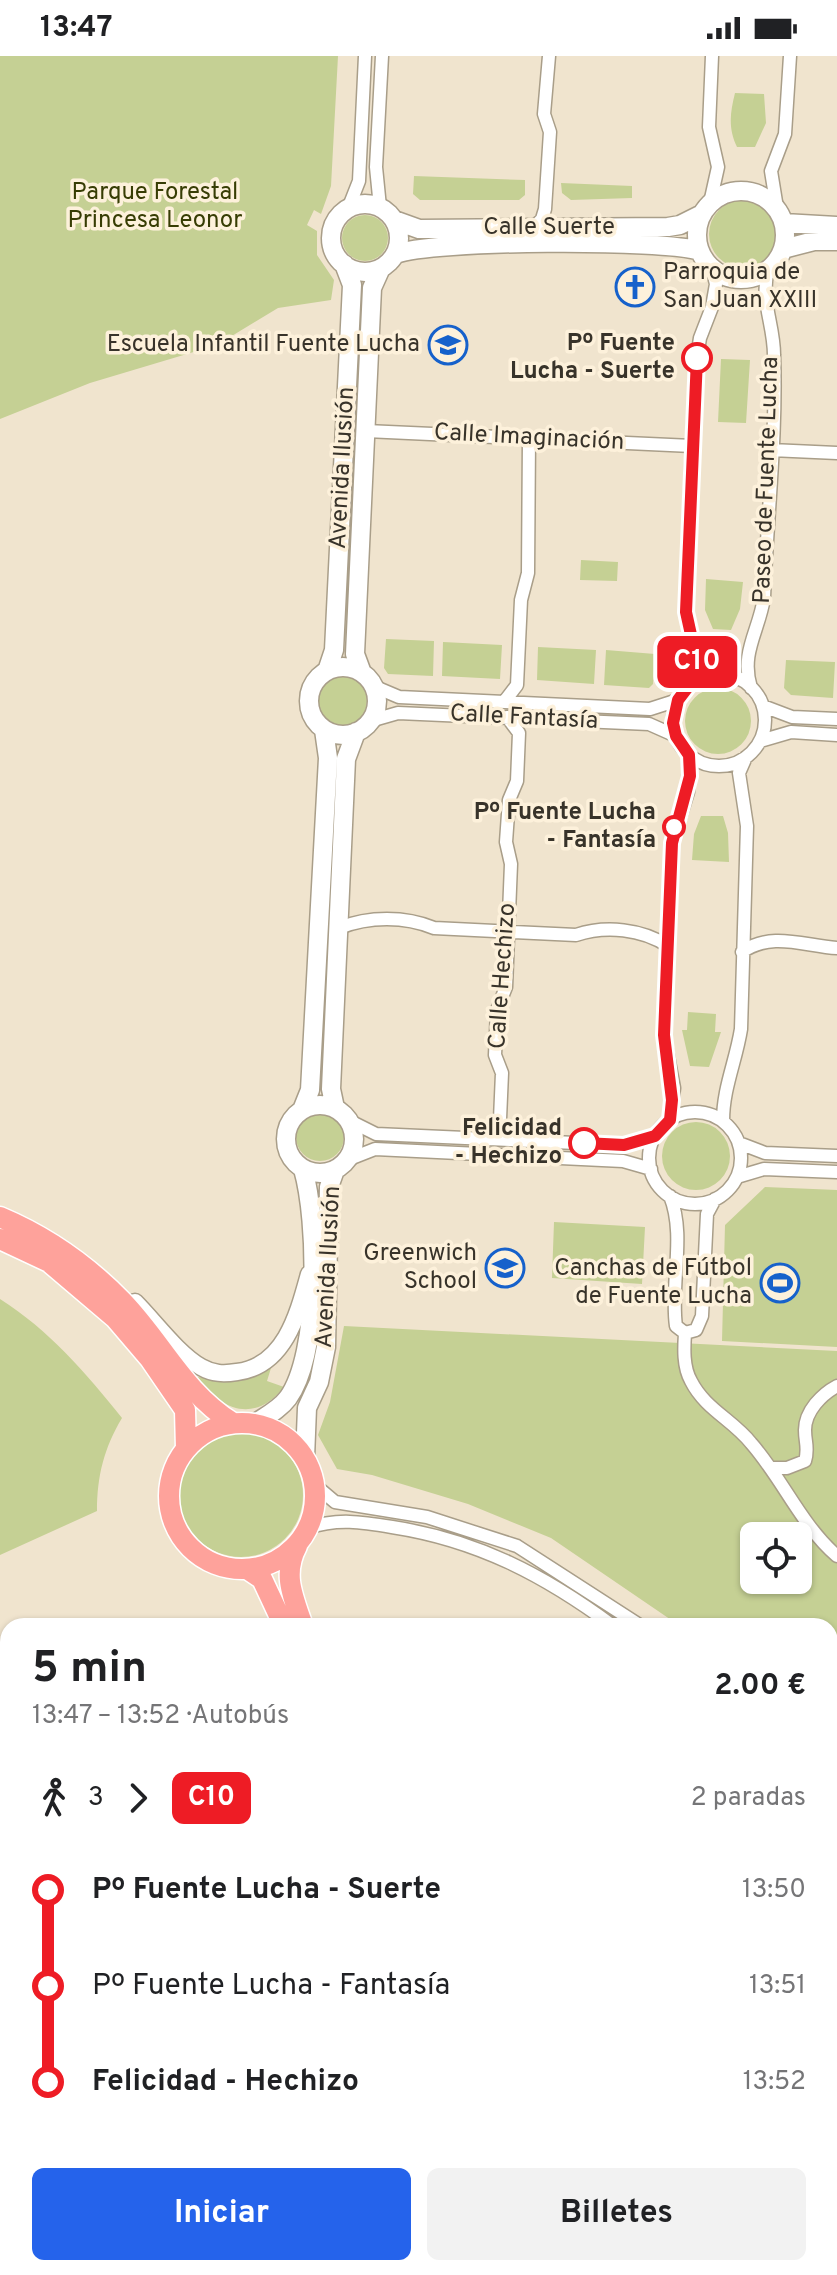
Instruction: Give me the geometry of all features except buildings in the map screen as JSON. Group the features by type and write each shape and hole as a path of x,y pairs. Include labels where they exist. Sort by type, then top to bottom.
{"highway":[{"path":"0,1217 72,1257 122,1301 205,1405 244,1423 274,1430 292,1442 305,1458 315,1485 315,1507 288,1563 289,1585 300,1618"},
{"path":"0,1239 49,1262 115,1318 150,1359 185,1410 186,1449"},
{"path":"244,1423 215,1428 186,1449 173,1470 169,1494 178,1529 201,1557 223,1567 247,1569 275,1562 303,1536"},
{"path":"247,1569 262,1579 280,1618"}],"main road":[{"path":"783,249 780,216 763,196 745,191 726,193 706,209 697,235 700,251 712,268 730,277 750,278 768,270 783,249 814,241 837,241"},
{"path":"367,204 387,214 399,231 396,254 381,268 362,272 344,264 335,252 331,235 339,216 348,209 367,204"},
{"name":"Calle Suerte","path":"387,214 419,229 668,227 680,225 706,209"},
{"path":"780,216 837,226"},
{"name":"Calle Suerte","path":"396,254 419,247 668,244 700,251"},
{"name":"Avenida Ilusión","path":"327,671 335,643 352,285 344,264"},
{"name":"Avenida Ilusión","path":"367,679 355,654 372,288 381,268"},
{"path":"342,1114 313,1105 294,1116 285,1134 289,1155 303,1169 313,1173 341,1165 354,1140 331,1089 346,759 377,703 367,679 345,667 327,671 319,677 309,694 311,714 324,730 334,734 363,726"},
{"path":"302,1110 310,1090 328,758 324,730"},
{"name":"Avenida Ilusión","path":"305,1458 307,1408 319,1382 326,1347 329,1187 341,1165"},
{"name":"Avenida Ilusión","path":"244,1423 279,1409 300,1376 310,1324 313,1202 303,1169"}],"street":[{"path":"348,209 359,181 365,56"},
{"path":"382,56 376,167 387,214"},
{"path":"533,228 542,219 545,209 550,132 544,114 549,56"},
{"path":"706,209 718,167 709,127 712,56"},
{"path":"780,216 771,171 785,134 790,56"},
{"path":"712,268 716,284 697,357 692,446 686,612 697,662 691,683 673,711 676,736 689,755 705,764 726,765 746,757"},
{"name":"Paseo de Fuente Lucha","path":"751,688 746,658 764,598 771,450 774,352 763,288 768,270"},
{"name":"Calle Imaginación","path":"366,431 692,446"},
{"path":"504,702 517,685 521,600 528,573 529,438"},
{"path":"771,450 837,453"},
{"path":"691,683 720,674 737,678 751,688 763,706 765,725 760,741 746,757 739,773 747,826 741,1029 737,1057 724,1091 723,1121"},
{"name":"Calle Fantasía","path":"367,679 399,697 650,709 678,700"},
{"path":"763,706 792,717 837,719"},
{"name":"Calle Fantasía","path":"363,726 398,713 649,724 676,736"},
{"name":"Calle Hechizo","path":"487,1140 500,1119 502,1073 495,1055 496,1025 497,1010 506,987 511,864 506,842 509,800 517,781 519,733 507,717"},
{"path":"760,741 791,732 837,735"},
{"path":"670,1120 674,1088 664,1035 672,843 688,792 689,755"},
{"path":"339,928 361,919 417,921 434,928 648,933 668,946"},
{"path":"742,952 766,941 811,942 837,948"},
{"path":"696,1112 723,1121 739,1143 743,1159 737,1177 715,1199 707,1214 702,1316 696,1330 685,1333 676,1326 673,1306 676,1211 670,1196 658,1184 651,1169 650,1152 655,1136 670,1120 696,1112"},
{"path":"342,1114 376,1134 624,1145 655,1136"},
{"path":"739,1143 765,1153 837,1156"},
{"path":"341,1165 375,1149 623,1161 651,1169"},
{"path":"737,1177 764,1169 837,1172"},
{"path":"670,1196 685,1202 715,1199"},
{"path":"72,1257 107,1275 200,1367 219,1374 253,1369 282,1344 296,1318 312,1266"},
{"path":"685,1333 685,1361 690,1381 716,1414 749,1440 804,1518 837,1556"},
{"path":"771,1468 787,1468 805,1461 809,1447 805,1429 820,1395 837,1386"},
{"path":"315,1485 335,1502 427,1517 517,1546 629,1618"},
{"path":"303,1536 330,1520 360,1522 420,1531 482,1548 544,1580 601,1618"}],"green space":[{"name":"Parque Forestal Princesa Leonor","path":"0,56 338,56 331,186 321,214 314,210 307,225 317,231 317,255 334,280 331,300 278,308 217,345 90,383 0,419"},
{"path":"735,93 764,94 766,123 755,147 737,147 734,140 731,120"},
{"path":"414,176 525,180 525,195 519,200 420,200 413,194"},
{"path":"561,183 632,186 632,198 571,200 562,193"},
{"path":"743,200 767,210 777,234 767,258 743,268 719,258 709,234 719,210"},
{"path":"365,215 374,216 381,222 387,229 387,247 381,254 374,260 365,261 356,260 349,254 343,247 342,238 343,229 349,222 356,216"},
{"path":"721,359 750,360 746,423 718,422"},
{"path":"581,560 618,562 617,581 580,580"},
{"path":"706,579 743,582 740,609 731,630 713,629 705,610"},
{"path":"386,639 434,641 433,676 388,674 384,668"},
{"path":"443,642 502,645 500,679 442,676"},
{"path":"538,647 596,650 594,684 537,680"},
{"path":"606,650 655,654 653,684 649,688 604,685"},
{"path":"786,660 835,662 833,698 791,695 784,688"},
{"path":"342,676 360,683 367,701 360,719 342,726 324,719 317,701 324,683"},
{"path":"718,688 731,691 741,698 748,708 751,721 748,734 741,744 731,751 718,754 705,751 695,744 688,734 685,721 688,708 695,698 705,691"},
{"path":"701,816 723,816 728,833 729,862 692,860 694,834"},
{"path":"688,1012 716,1014 715,1032 721,1032 709,1067 690,1066 682,1030 687,1030"},
{"path":"320,1113 337,1120 344,1137 337,1154 320,1161 303,1154 296,1137 303,1120"},
{"path":"696,1122 720,1132 730,1156 720,1180 696,1190 672,1180 662,1156 672,1132"},
{"name":"Canchas de Fútbol de Fuente Lucha","path":"765,1187 837,1190 837,1347 722,1341 725,1225"},
{"path":"554,1222 645,1227 642,1284 552,1278"},
{"path":"0,1299 35,1324 66,1353 122,1418 110,1440 103,1463 97,1511 0,1555"},
{"path":"344,1326 837,1351 837,1618 668,1618 551,1538 468,1504 372,1475 337,1469 318,1435 330,1402"},
{"path":"271,1368 267,1381 284,1387 262,1406 251,1409 228,1405 207,1389 198,1377 236,1381"},
{"path":"241,1433 265,1437 285,1451 299,1471 303,1495 299,1519 285,1539 265,1553 241,1557 217,1553 197,1539 183,1519 179,1495 183,1471 197,1451 217,1437"}],"bus line":[{"name":"C10","path":"584,1143 624,1145 655,1136 670,1120 674,1088 664,1035 672,843 690,776 689,755 676,736 673,711 691,683 697,662 686,612 697,358"}],"place":[{"name":"Parroquia de San Juan XXIII","path":"635,287"},
{"name":"Escuela Infantil Fuente Lucha","path":"448,345"},
{"name":"Pº Fuente Lucha - Suerte","path":"697,358"},
{"name":"Pº Fuente Lucha - Fantasía","path":"674,827"},
{"name":"Felicidad - Hechizo","path":"584,1143"},
{"name":"Greenwich School","path":"505,1268"},
{"name":"Canchas de Fútbol de Fuente Lucha","path":"780,1283"}]}
